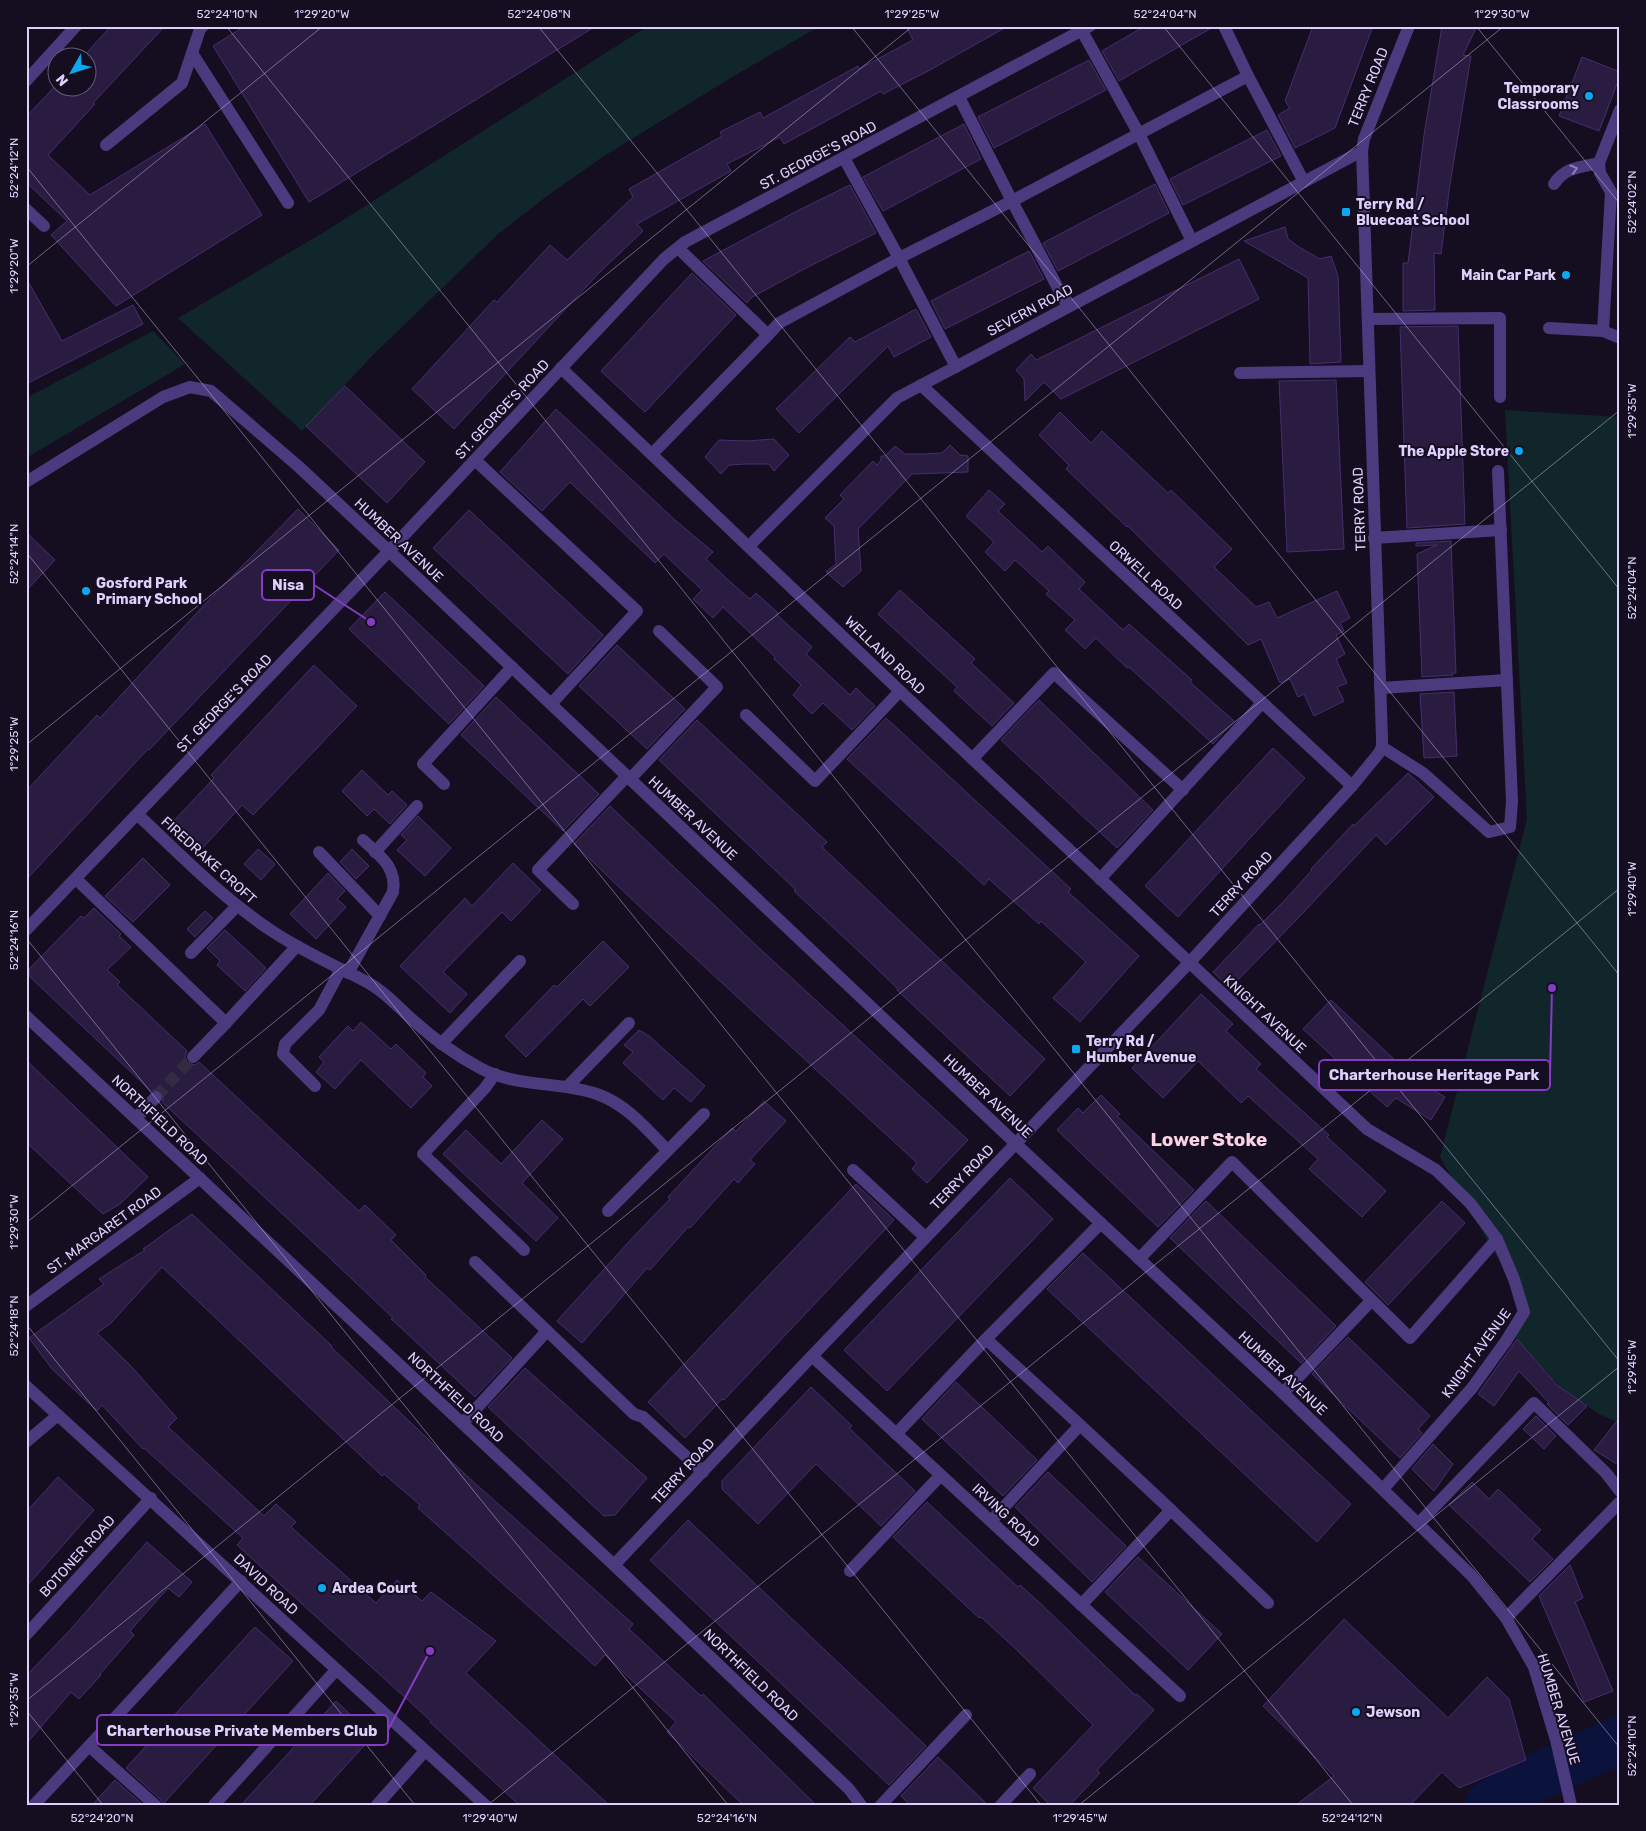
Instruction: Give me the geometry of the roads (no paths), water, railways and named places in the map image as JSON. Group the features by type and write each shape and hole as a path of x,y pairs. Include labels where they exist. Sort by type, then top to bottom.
{"street":[{"path":"26,81 76,26"},
{"path":"106,145 182,83 200,29 203,26"},
{"path":"1224,26 1304,182"},
{"name":"TERRY ROAD","path":"614,1566 925,1237 1189,963 1352,786 1375,759 1382,747 1362,151 1364,138 1409,26"},
{"path":"1086,28 1192,241"},
{"name":"ST. GEORGE'S ROAD","path":"26,930 390,551 664,259 694,237 1086,28"},
{"path":"192,53 288,203"},
{"path":"652,454 779,323 898,258 1248,76"},
{"path":"959,97 1068,307"},
{"path":"1603,331 1610,189 1600,173 1599,163 1620,110"},
{"name":"SEVERN ROAD","path":"749,546 897,398 1362,151"},
{"path":"844,158 956,367"},
{"path":"1554,184 1560,174 1571,169 1599,163"},
{"path":"26,209 44,226"},
{"path":"678,248 768,335"},
{"path":"1368,319 1500,318 1500,397"},
{"path":"1549,328 1603,331 1620,338"},
{"name":"WELLAND ROAD","path":"561,368 1189,963"},
{"path":"1240,373 1369,371"},
{"name":"ORWELL ROAD","path":"921,386 1352,786"},
{"name":"HUMBER AVENUE","path":"26,482 163,398 190,387 211,391 298,466 390,551 1283,1393 1472,1576 1506,1618 1534,1667 1556,1740 1571,1805"},
{"path":"475,460 637,611 551,704"},
{"path":"1382,747 1423,773 1489,832 1510,827 1512,801 1498,471"},
{"path":"1374,538 1501,530"},
{"path":"573,904 538,870 717,687 659,631"},
{"path":"444,784 423,764 512,667"},
{"path":"972,758 1054,673 1183,790"},
{"path":"1380,688 1507,680"},
{"path":"746,715 815,781 900,691"},
{"path":"1100,879 1262,703"},
{"path":"375,852 417,806"},
{"name":"FIREDRAKE CROFT","path":"138,815 237,906 297,946 380,991 440,1044 494,1074 530,1084 567,1087 599,1094 619,1105 637,1119 667,1150"},
{"path":"315,1086 282,1054 285,1044 319,1010 380,916 393,892 393,874 388,864 363,840"},
{"path":"319,852 380,916"},
{"path":"76,879 226,1023"},
{"path":"191,953 237,906"},
{"path":"193,1057 297,946"},
{"path":"440,1044 520,961"},
{"name":"KNIGHT AVENUE","path":"1189,963 1367,1129 1436,1170 1470,1203 1497,1239 1514,1279 1524,1312 1506,1341 1472,1388 1383,1489"},
{"name":"NORTHFIELD ROAD","path":"26,1016 463,1423 849,1790 861,1805"},
{"path":"567,1087 629,1023"},
{"path":"494,1074 485,1088 423,1154 524,1250"},
{"path":"136,1118 156,1096"},
{"path":"608,1211 704,1114"},
{"path":"1139,1259 1232,1162 1410,1338 1497,1239"},
{"path":"853,1170 925,1237"},
{"name":"ST. MARGARET ROAD","path":"26,1306 200,1178"},
{"path":"896,1434 986,1339 1101,1223"},
{"path":"475,1262 634,1414 643,1417 703,1472"},
{"path":"1283,1393 1371,1301"},
{"path":"463,1423 547,1331"},
{"path":"986,1339 1268,1603"},
{"name":"IRVING ROAD","path":"812,1356 1180,1696"},
{"name":"DAVID ROAD","path":"26,1386 151,1498 485,1805"},
{"path":"1418,1524 1534,1403 1606,1473 1620,1491"},
{"path":"26,1442 58,1414"},
{"path":"990,1521 1080,1425"},
{"path":"850,1572 940,1476"},
{"name":"BOTONER ROAD","path":"26,1635 151,1498"},
{"path":"1506,1618 1620,1502"},
{"path":"1081,1605 1170,1510"},
{"path":"34,1805 241,1581"},
{"path":"214,1805 336,1670"},
{"path":"881,1805 966,1715"},
{"path":"89,1746 155,1805"},
{"path":"377,1805 425,1751"},
{"path":"1001,1805 1030,1774"}],"waterway":[{"path":"1489,1805 1521,1784 1620,1740"}],"tunnel":[{"path":"156,1097 193,1057"}],"place":[{"name":"Temporary Classrooms","path":"1589,96"},
{"name":"Terry Rd / Bluecoat School","path":"1346,212"},
{"name":"Main Car Park","path":"1566,275"},
{"name":"The Apple Store","path":"1519,451"},
{"name":"Gosford Park Primary School","path":"86,591"},
{"name":"Nisa","path":"371,622"},
{"name":"Charterhouse Heritage Park","path":"1552,988"},
{"name":"Terry Rd / Humber Avenue","path":"1076,1049"},
{"name":"Ardea Court","path":"322,1588"},
{"name":"Charterhouse Private Members Club","path":"430,1651"},
{"name":"Jewson","path":"1356,1712"}],"district":[{"name":"Lower Stoke","path":"1209,1139"}]}
